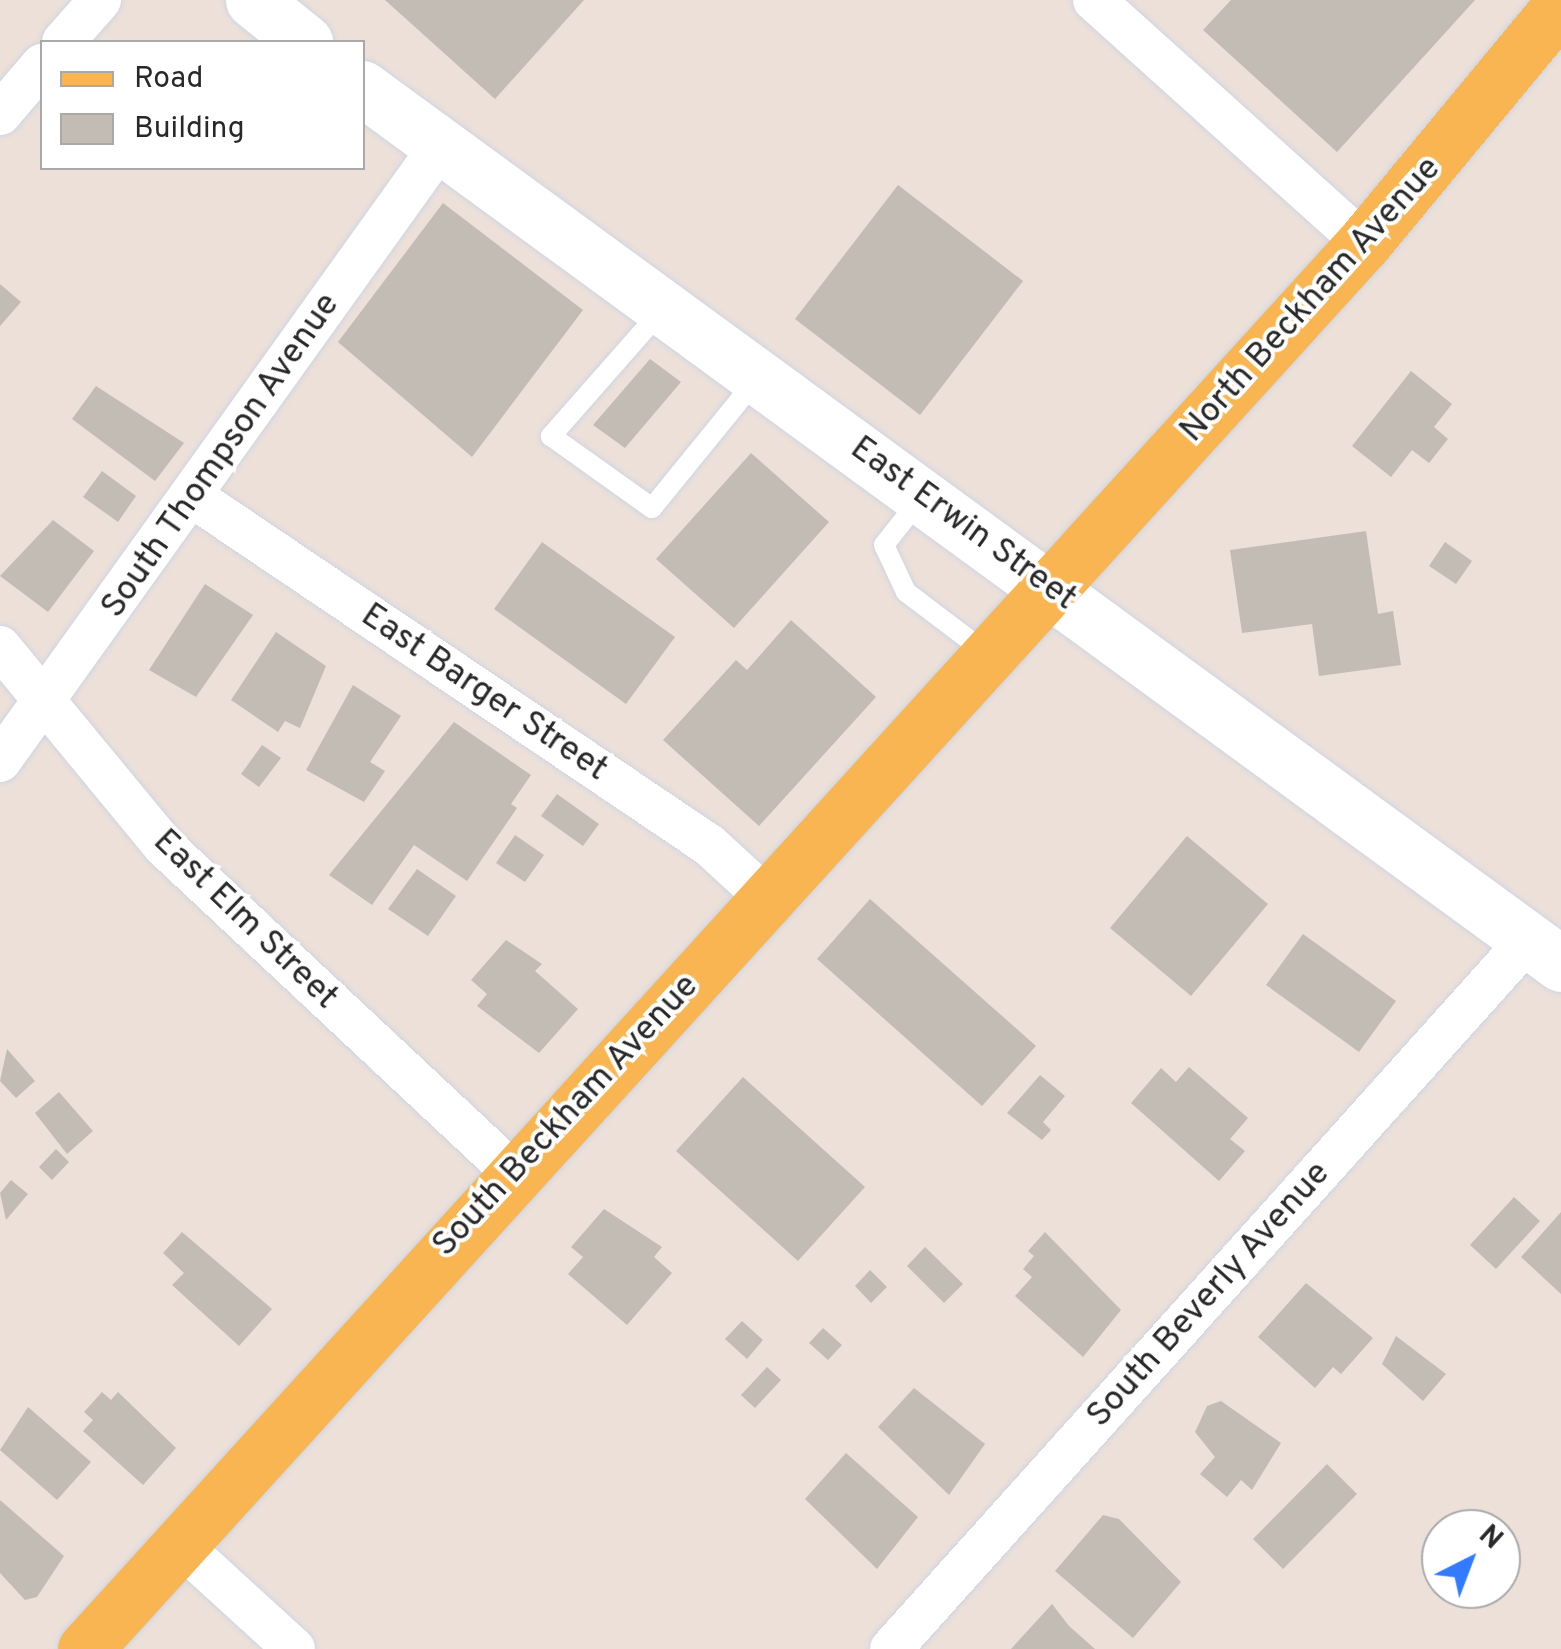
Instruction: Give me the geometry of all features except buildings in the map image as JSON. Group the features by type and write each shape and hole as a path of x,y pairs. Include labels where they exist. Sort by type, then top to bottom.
{"main road":[{"path":"253,0 303,40"},
{"name":"North Beckham Avenue","path":"1051,586 1364,243 1561,6"},
{"name":"East Erwin Street","path":"365,90 438,148 1051,586 1544,952"},
{"name":"South Beckham Avenue","path":"85,1649 512,1172 1051,586"}],"street":[{"path":"64,40 100,0"},
{"path":"1113,6 1364,243"},
{"path":"0,114 40,68"},
{"name":"South Thompson Avenue","path":"0,761 193,498 438,148"},
{"name":"East Barger Street","path":"193,498 709,845 766,898"},
{"name":"East Elm Street","path":"0,647 49,699 164,846 512,1172"},
{"name":"South Beverly Avenue","path":"891,1649 1544,952"},
{"path":"178,1542 294,1649"}],"lane":[{"path":"662,309 551,436 652,508 758,377"},
{"path":"924,496 884,545 906,592 989,655"}]}
